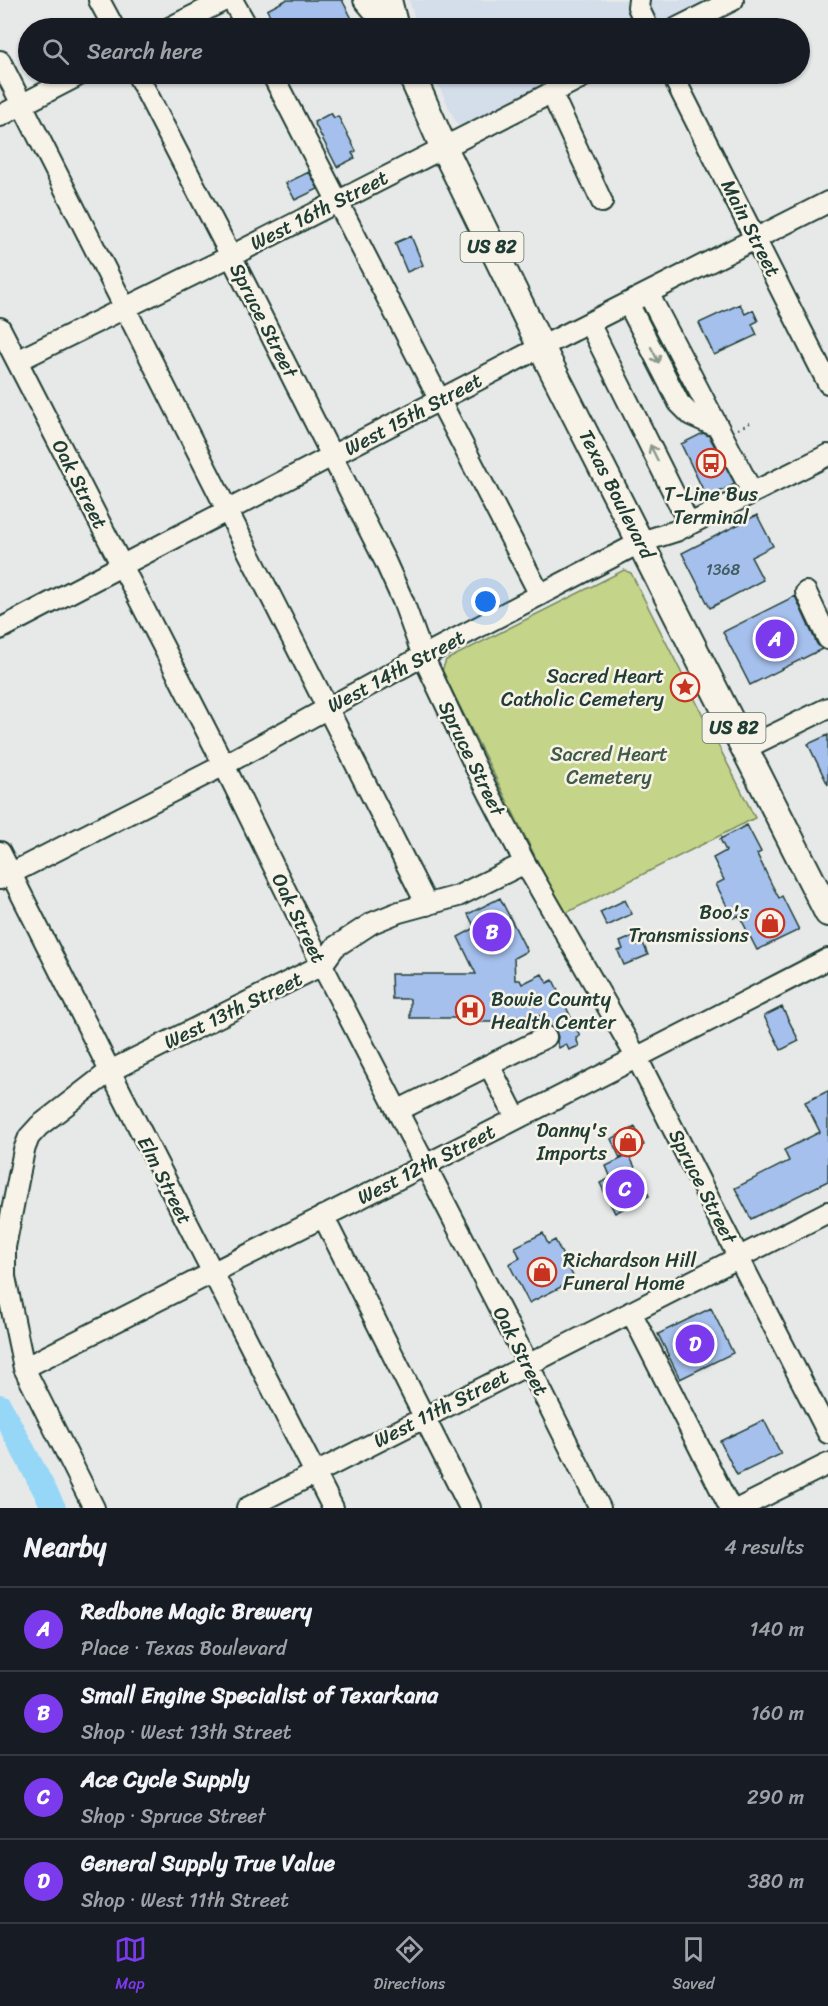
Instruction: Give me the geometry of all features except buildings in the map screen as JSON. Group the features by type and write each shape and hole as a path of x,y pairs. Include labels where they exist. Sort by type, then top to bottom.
{"main road":[{"path":"388,0 393,18"},
{"name":"Texas Boulevard","path":"415,84 443,147 541,347 828,913"}],"street":[{"path":"99,0 109,18"},
{"path":"189,18 225,0"},
{"path":"232,0 242,18"},
{"path":"364,0 382,18"},
{"path":"639,0 638,7 643,18"},
{"path":"697,18 733,0"},
{"path":"0,61 427,904"},
{"path":"0,116 62,84"},
{"name":"Spruce Street","path":"141,84 231,255 392,576 423,656 476,768 525,863 637,1058 828,1433"},
{"path":"277,84 540,595"},
{"name":"West 16th Street","path":"17,361 567,84"},
{"name":"Main Street","path":"677,84 828,383"},
{"path":"551,92 602,202"},
{"name":"West 15th Street","path":"0,629 438,400 828,202"},
{"path":"648,293 752,492"},
{"path":"628,303 679,403 691,415 718,427"},
{"path":"589,323 689,524"},
{"name":"Oak Street","path":"0,328 600,1508"},
{"name":"West 14th Street","path":"5,876 224,765 423,656 641,542 676,531 828,455"},
{"path":"806,592 828,639"},
{"path":"744,749 828,708"},
{"name":"Elm Street","path":"0,852 5,876 110,1071 333,1508"},
{"name":"West 13th Street","path":"94,1508 24,1368 5,1277 5,1246 24,1150 29,1137 110,1071 322,965 335,947 372,923 399,912 458,896 525,863"},
{"name":"West 12th Street","path":"24,1368 828,959"},
{"path":"397,1112 546,1037"},
{"path":"489,1065 516,1118"},
{"name":"West 11th Street","path":"247,1508 828,1212"},
{"path":"323,1216 470,1508"},
{"path":"631,1312 730,1508"},
{"path":"740,1508 828,1464"}],"shaded area":[{"path":"409,0 712,0 675,18 415,18"},
{"path":"438,84 546,84 470,122 458,126"}],"green space":[{"name":"Sacred Heart Cemetery","path":"624,570 631,573 755,818 564,914 442,671 446,660"}],"waterway":[{"path":"0,1406 54,1508"}],"place":[{"name":"T-Line Bus Terminal","path":"711,463"},
{"name":"Redbone Magic Brewery","path":"775,639"},
{"name":"Sacred Heart Catholic Cemetery","path":"685,687"},
{"name":"Boo's Transmissions","path":"770,923"},
{"name":"Small Engine Specialist of Texarkana","path":"492,932"},
{"name":"Bowie County Health Center","path":"470,1010"},
{"name":"Danny's Imports","path":"628,1142"},
{"name":"Ace Cycle Supply","path":"625,1189"},
{"name":"Richardson Hill Funeral Home","path":"542,1272"},
{"name":"General Supply True Value","path":"695,1344"}]}
